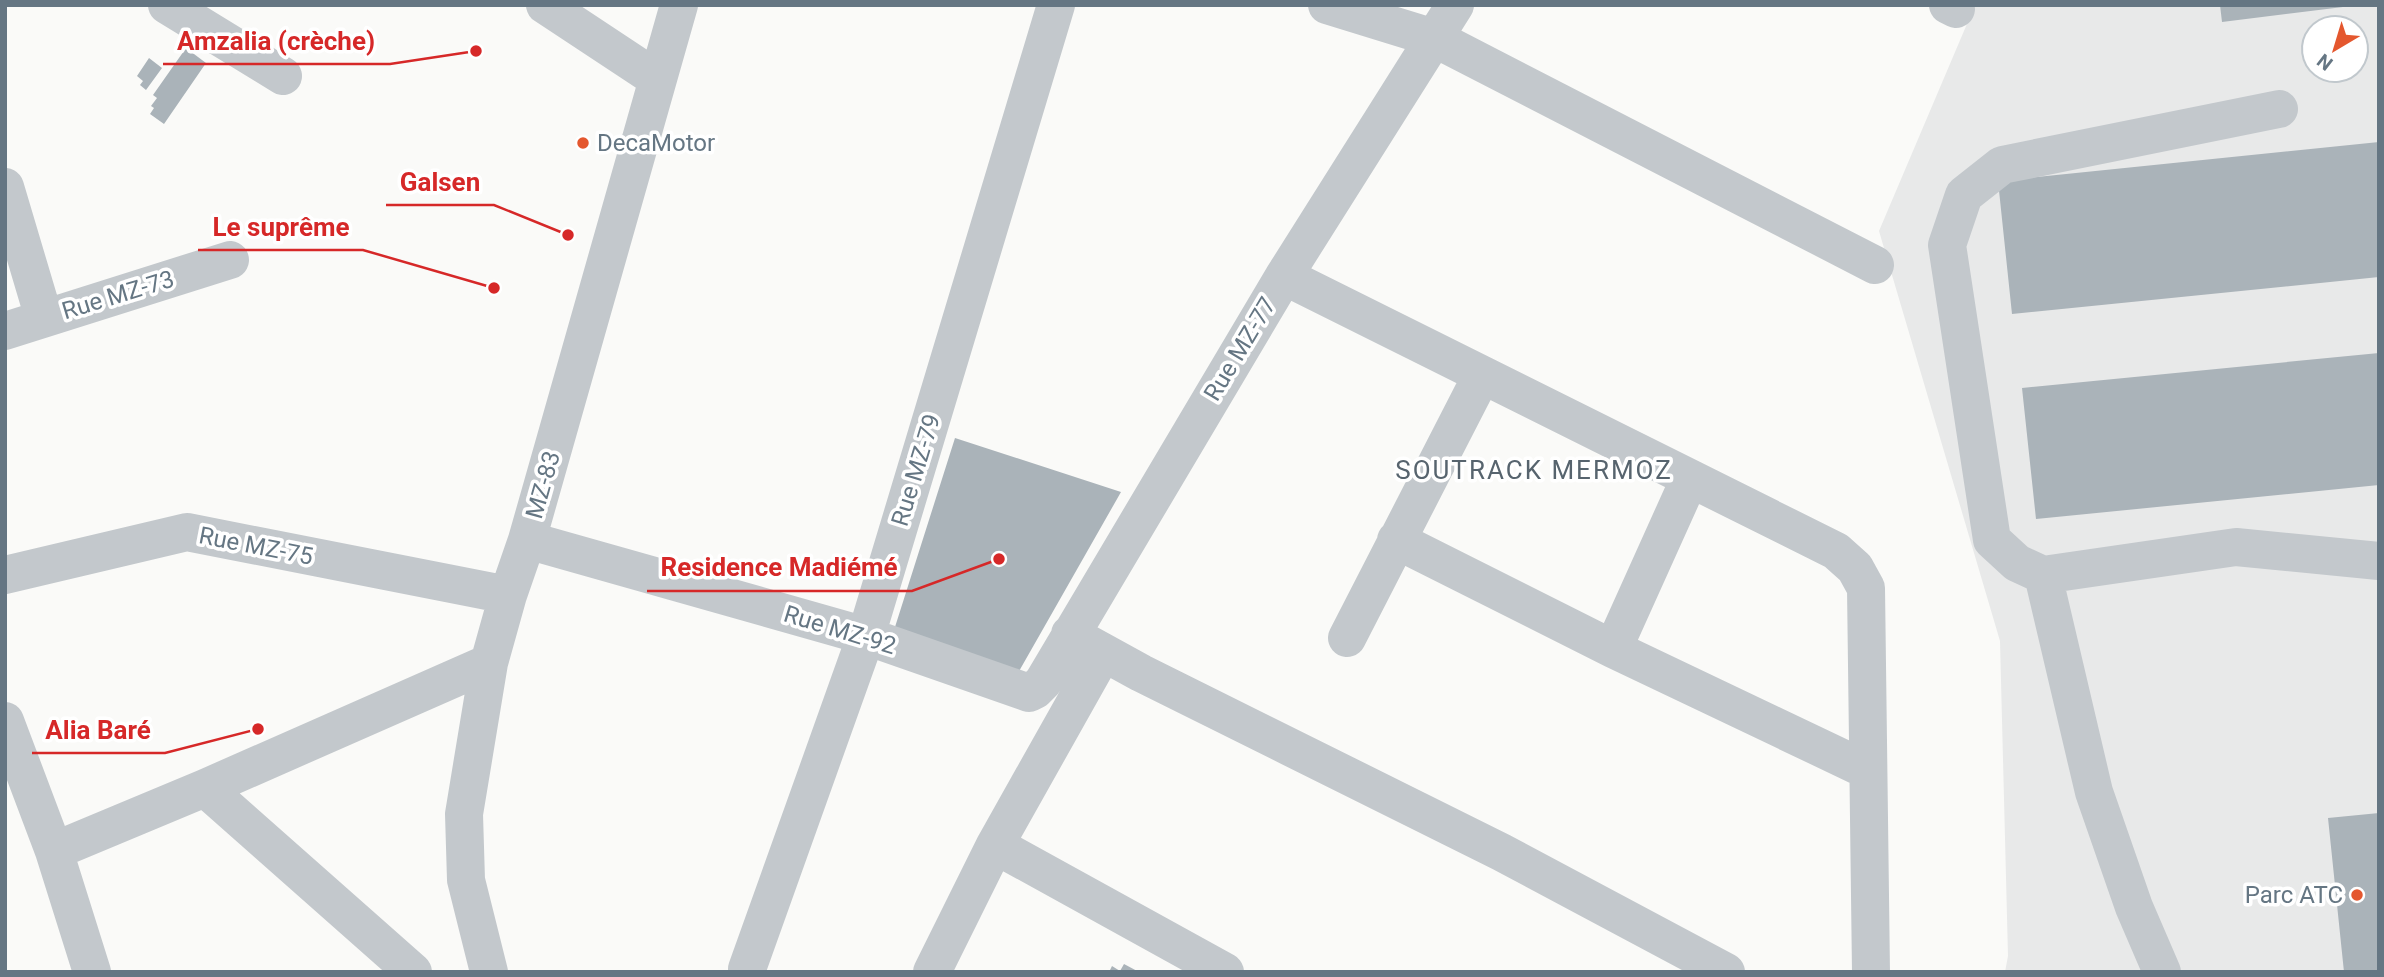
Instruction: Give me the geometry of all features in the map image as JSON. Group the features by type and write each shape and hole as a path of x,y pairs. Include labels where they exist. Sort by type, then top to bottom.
{"street":[{"path":"167,5 283,76"},
{"path":"545,5 657,79"},
{"name":"MZ-83","path":"489,972 466,880 464,814 489,663 527,540 680,5"},
{"name":"Rue MZ-79","path":"747,970 866,636 1056,5"},
{"path":"1327,5 1434,38 1875,265"},
{"name":"Rue MZ-77","path":"1029,693 1043,682 1284,276 1455,5"},
{"path":"2279,109 2002,165 1964,195 1947,245 1992,540 2017,563 2043,575 2236,547 2379,561"},
{"path":"5,187 44,318"},
{"name":"Rue MZ-73","path":"5,331 230,260"},
{"path":"1284,276 1836,551 1854,568 1866,588 1871,972"},
{"path":"1347,638 1482,375"},
{"path":"1613,649 1690,478"},
{"name":"Rue MZ-75","path":"5,575 187,533 508,595"},
{"name":"Rue MZ-92","path":"527,540 866,636 1029,693"},
{"path":"1396,540 1613,649 1867,771"},
{"path":"2043,575 2094,792 2134,908 2162,972"},
{"path":"1070,634 1501,852 1726,972"},
{"path":"932,972 995,845 1103,653"},
{"path":"54,851 489,663"},
{"path":"5,721 54,851 92,972"},
{"path":"205,788 412,972"},
{"path":"995,845 1225,972"}],"shaded area":[{"path":"1975,5 2379,5 2379,972 2005,972 2008,956 2000,641 1879,231"}],"building":[{"path":"2220,5 2343,5 2343,7 2222,22"},
{"path":"186,48 206,63 164,124 150,114 154,108 151,106 157,98 153,95"},
{"path":"149,58 162,68 146,90 140,85 143,81 137,76"},
{"path":"2379,142 2379,277 2012,314 1998,181"},
{"path":"2379,353 2379,485 2036,519 2022,388"},
{"path":"955,438 1121,492 1018,673 895,627"},
{"name":"Parc ATC","path":"2379,813 2379,972 2344,972 2328,818"},
{"path":"1124,964 1139,972 1109,972 1112,966 1120,971"}],"place":[{"name":"Amzalia (crèche)","path":"476,51"},
{"name":"DecaMotor","path":"583,143"},
{"name":"Galsen","path":"568,235"},
{"name":"Le suprême","path":"494,288"},
{"name":"Residence Madiémé","path":"999,559"},
{"name":"Alia Baré","path":"258,729"},
{"name":"Parc ATC","path":"2357,895"}],"district":[{"name":"SOUTRACK MERMOZ","path":"1534,470"}]}
